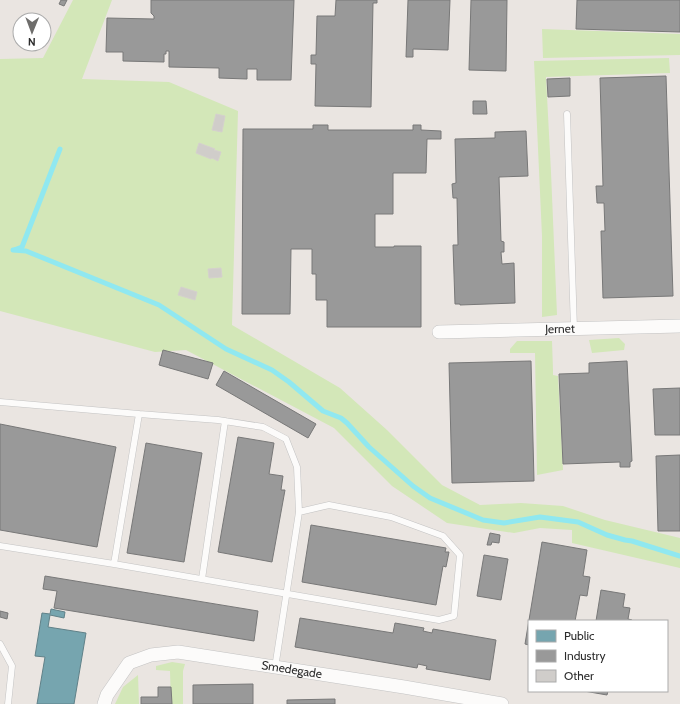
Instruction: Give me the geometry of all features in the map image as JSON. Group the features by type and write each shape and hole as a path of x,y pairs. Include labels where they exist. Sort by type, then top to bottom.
{"street":[{"name":"Jernet","path":"439,332 680,326"},
{"name":"Smedegade","path":"104,704 107,695 129,663 151,654 178,652 404,687 502,704"}],"lane":[{"path":"567,114 574,329"},
{"path":"0,402 218,420 263,427 286,439 297,467 299,512 275,668"},
{"path":"114,564 139,414"},
{"path":"202,579 225,421"},
{"path":"0,546 439,620 454,616 460,555 443,536 391,517 328,505 299,512"},
{"path":"0,644 12,666 8,704"}],"green space":[{"path":"73,0 112,0 82,79 169,82 238,111 232,325 340,388 387,430 442,485 480,505 521,503 563,506 605,520 680,538 680,568 572,543 572,530 540,528 514,533 447,523 392,486 334,428 186,350 155,352 0,311 0,59 43,58 46,52 52,52 52,41"},
{"path":"542,29 680,34 680,55 543,58"},
{"path":"669,58 670,73 546,77 557,315 542,317 542,236 534,61"},
{"path":"619,338 625,344 624,350 592,353 589,340"},
{"path":"517,341 552,341 553,375 558,376 563,470 537,475 535,353 510,353 510,349"},
{"path":"172,662 185,664 183,671 183,704 171,704 170,671 156,670 156,666"},
{"path":"138,675 139,704 115,704 123,687"}],"building: Public":[{"path":"51,609 65,612 64,618 50,615 48,627 86,633 74,704 37,704 45,657 35,656 42,613 50,614"}],"building: Industry":[{"path":"61,0 67,0 64,6 59,4"},
{"path":"151,0 294,0 291,80 257,80 257,69 247,69 247,79 219,78 219,68 169,67 169,51 166,51 166,54 164,54 164,62 123,61 123,52 106,52 107,18 154,19 154,16 151,13"},
{"path":"336,0 377,0 377,3 373,3 371,107 315,106 316,64 311,64 311,55 316,55 317,16 335,16"},
{"path":"408,0 450,0 448,50 413,49 413,57 406,57"},
{"path":"471,0 507,0 506,71 469,70"},
{"path":"577,0 680,0 680,32 576,29"},
{"path":"666,76 673,296 603,298 601,231 605,231 604,203 597,203 596,186 603,186 600,78"},
{"path":"570,78 570,96 548,97 547,79"},
{"path":"473,101 486,101 487,114 473,114"},
{"path":"313,125 328,125 328,130 413,130 413,125 421,125 421,130 441,131 441,139 427,139 426,173 393,173 393,214 375,214 375,247 421,246 421,327 327,327 327,300 316,300 316,274 312,274 312,249 291,249 290,314 242,314 243,129 313,129"},
{"path":"526,131 528,176 499,177 501,241 504,242 504,252 501,252 502,264 514,263 515,303 455,304 453,245 458,245 457,198 453,198 452,184 456,183 455,139 495,138 495,132"},
{"path":"163,350 213,363 208,379 159,365"},
{"path":"531,361 534,481 452,483 449,363"},
{"path":"627,361 632,461 630,462 630,467 620,467 620,462 563,464 559,374 589,373 589,363"},
{"path":"224,371 316,424 308,438 216,385"},
{"path":"680,388 680,435 655,435 653,389"},
{"path":"0,424 116,447 97,547 0,530"},
{"path":"238,437 274,443 269,474 283,476 281,490 285,490 272,562 218,552"},
{"path":"146,443 202,453 184,562 127,553"},
{"path":"680,455 680,531 658,531 656,456"},
{"path":"311,525 446,548 445,552 449,552 446,567 443,566 436,605 302,582"},
{"path":"490,533 500,535 499,543 492,542 491,545 487,545"},
{"path":"542,542 587,550 583,576 590,577 587,596 580,595 575,620 529,620"},
{"path":"484,555 508,559 501,600 477,596"},
{"path":"45,576 258,611 254,641 54,608 57,591 43,589"},
{"path":"601,590 625,594 623,607 630,608 628,619 632,620 596,620"},
{"path":"0,611 8,613 7,619 0,617"},
{"path":"300,618 393,633 395,623 424,628 423,631 432,633 433,629 496,640 490,680 426,669 427,666 418,664 417,668 295,647"},
{"path":"528,626 528,645 525,644"},
{"path":"253,684 253,704 193,704 193,685"},
{"path":"158,687 171,687 172,704 141,704 141,697 158,697"},
{"path":"590,692 608,692 607,695"},
{"path":"335,699 335,704 287,704 287,700"}],"building: Other":[{"path":"216,114 225,116 222,132 212,130"},
{"path":"199,143 221,152 218,161 196,153"},
{"path":"221,268 222,277 209,278 208,269"},
{"path":"181,287 197,292 195,300 178,295"}],"waterway":[{"path":"14,250 22,247 60,149"},
{"path":"13,250 26,251 159,305 226,349 272,370 289,382 323,411 341,418 369,447 413,486 430,498 483,520 504,523 540,517 578,522 607,535 680,556"}]}
